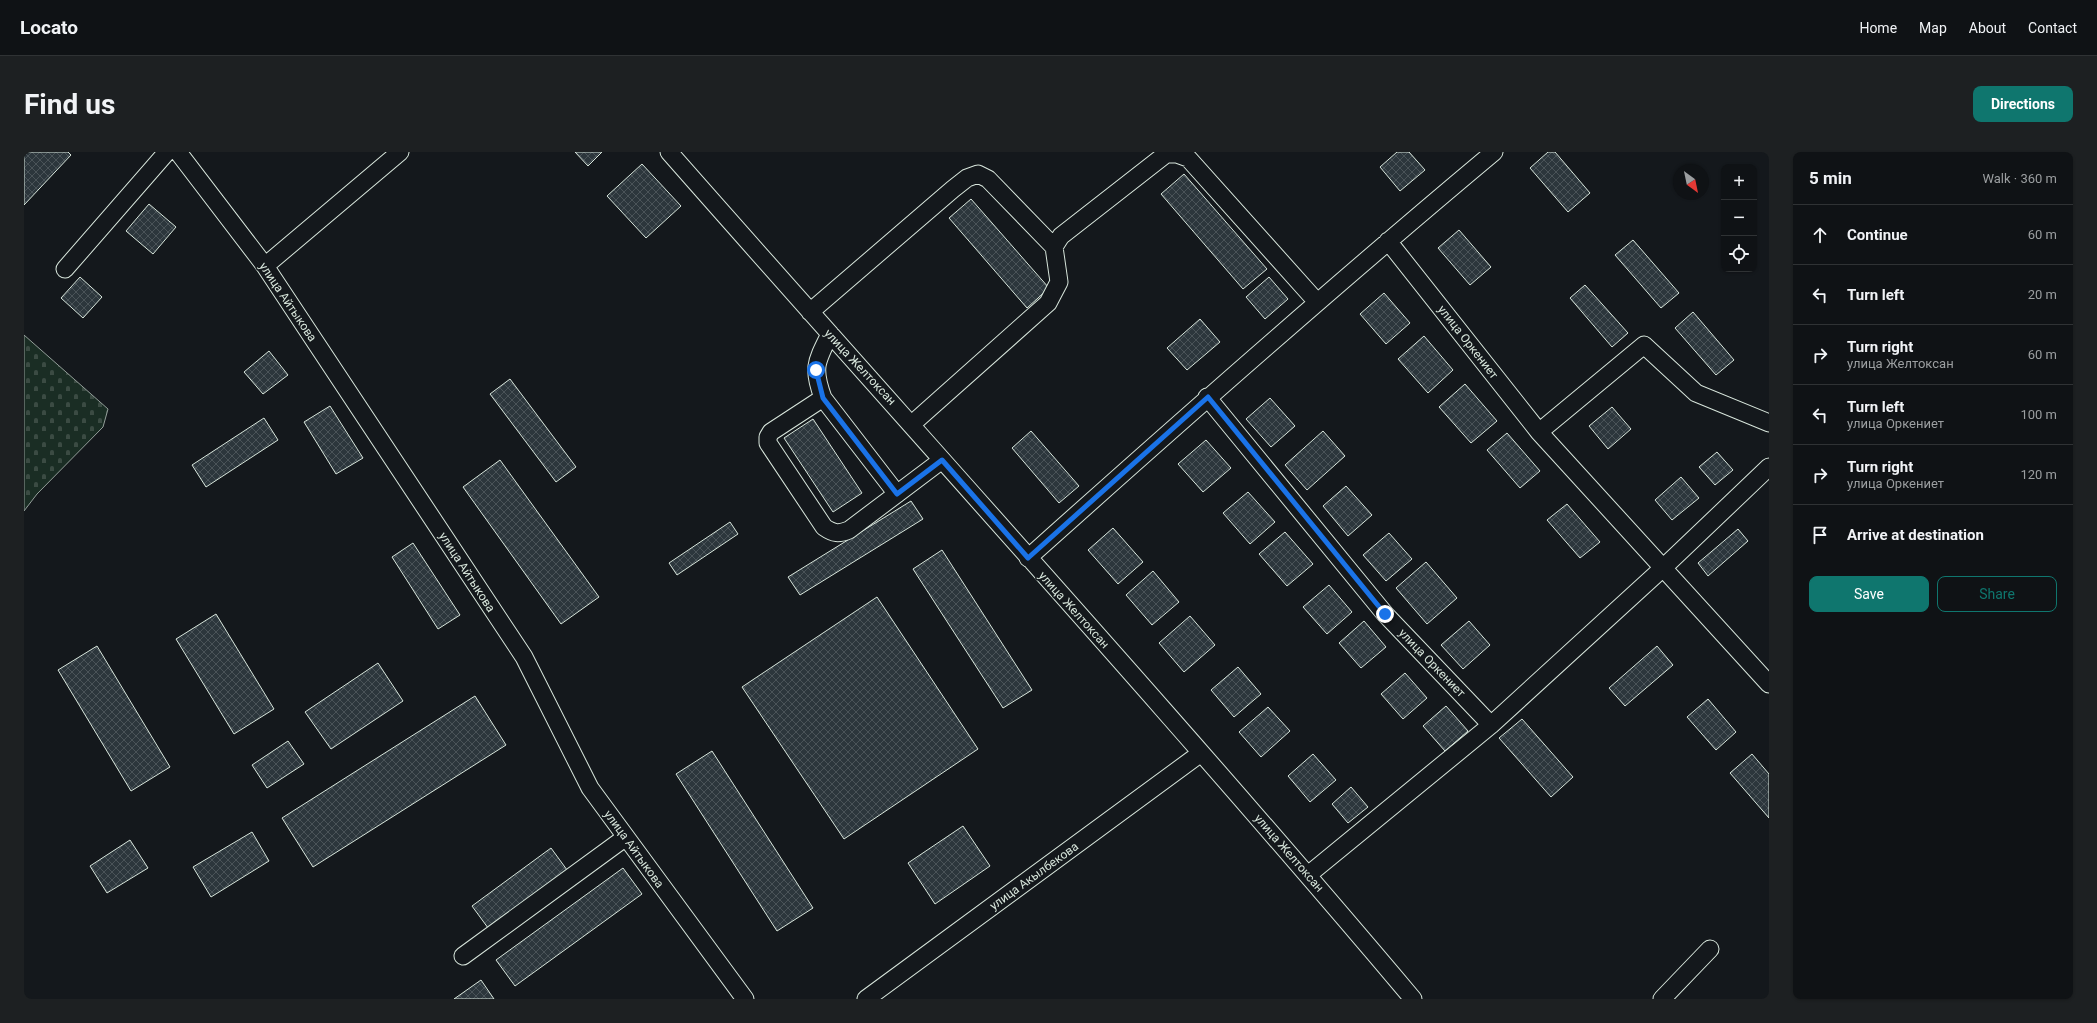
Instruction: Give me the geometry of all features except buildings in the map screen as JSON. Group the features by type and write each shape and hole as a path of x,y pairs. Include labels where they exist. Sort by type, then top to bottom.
{"street":[{"path":"65,269 167,152"},
{"name":"улица Айтыкова","path":"178,152 265,266 524,657 590,788 745,999"},
{"path":"265,266 400,152"},
{"name":"улица Желтоксан","path":"669,152 810,312 912,424 1028,558 1201,753 1308,875 1413,999"},
{"path":"1028,558 1208,397 1388,240 1494,152"},
{"path":"1054,247 1061,236 1069,229 1166,154 1177,154 1188,158 1317,302"},
{"path":"810,312 953,189 967,178 978,174 988,178 1054,247 1059,282 1048,303 912,424"},
{"name":"улица Оркениет","path":"1388,240 1539,432 1664,567 1769,684"},
{"path":"830,334 816,361 817,379 823,398 897,494"},
{"path":"1539,432 1644,345 1696,393 1769,423"},
{"name":"улица Оркениет","path":"1208,397 1385,614 1491,725"},
{"path":"823,398 771,432 768,437 768,443 824,527 832,533 842,533 849,530 942,460"},
{"path":"1308,875 1491,725 1664,567 1769,467"},
{"name":"улица Акылбекова","path":"866,999 1201,753"},
{"path":"463,956 626,837"},
{"path":"1662,999 1710,949"}],"green space":[{"path":"24,335 108,409 103,427 37,494 24,511"}],"route":[{"path":"816,370 817,379 823,398 897,494 942,460 1028,558 1208,397 1385,614"}]}
